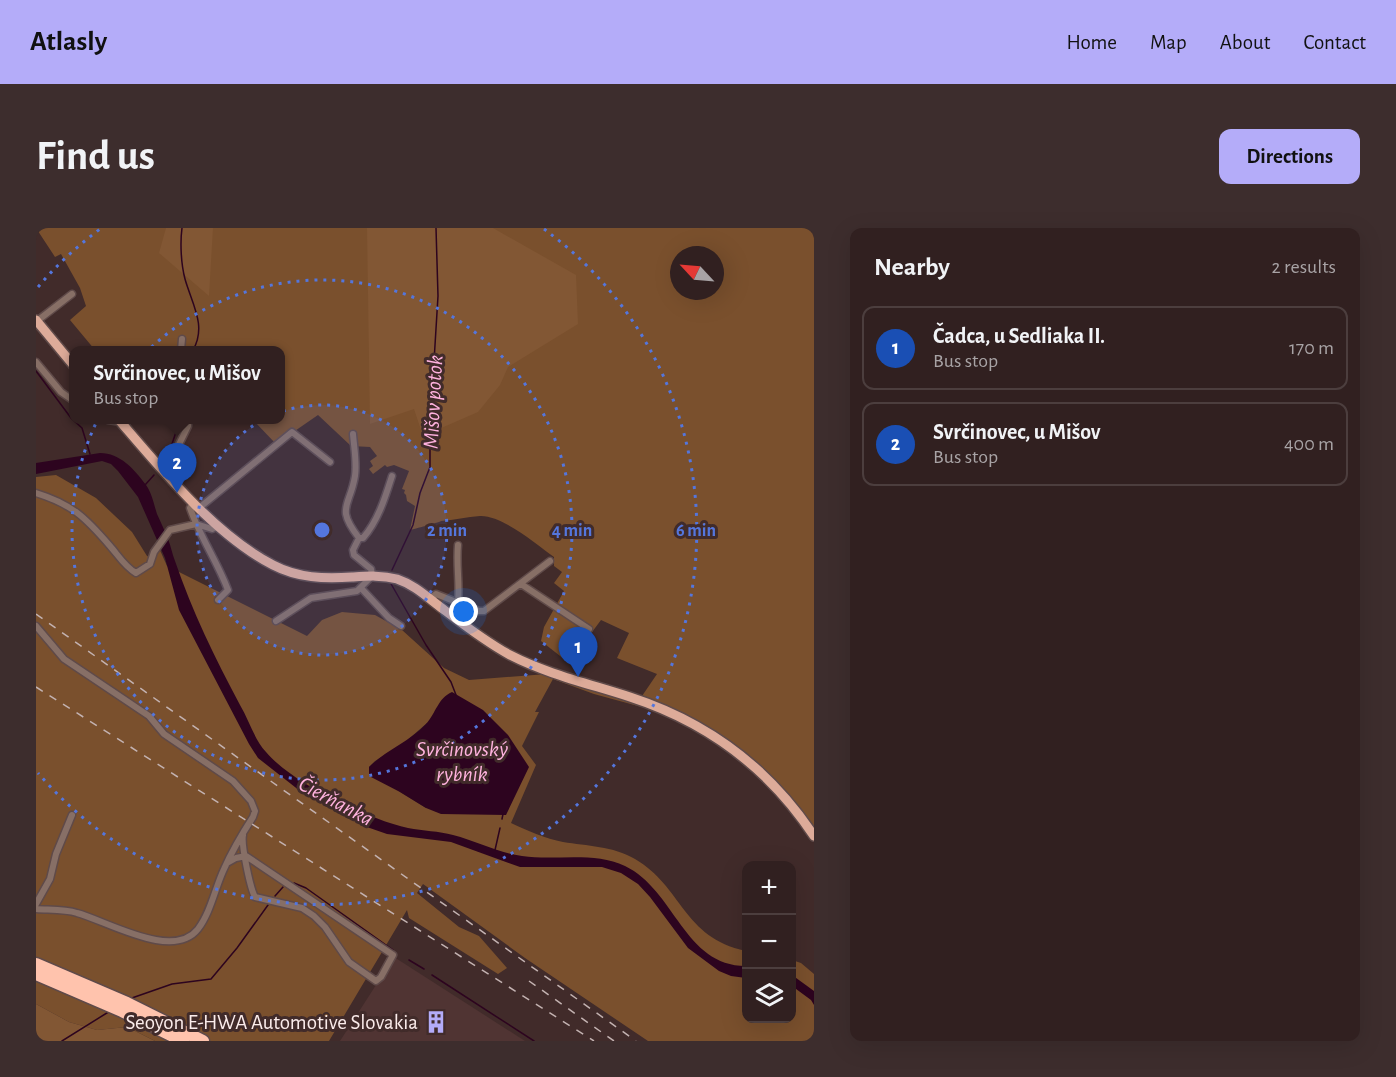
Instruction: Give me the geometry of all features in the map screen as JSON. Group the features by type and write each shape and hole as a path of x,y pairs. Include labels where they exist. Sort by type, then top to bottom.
{"highway":[{"path":"36,964 68,983 183,1041"},
{"path":"36,974 127,1003 203,1041"}],"main road":[{"path":"36,321 69,360"},
{"path":"123,424 165,473 218,526 255,555 295,574 326,579 388,577 404,582 473,632 519,659 548,671 659,707 708,731 756,768 791,805 814,836"}],"street":[{"path":"36,321 72,294"},
{"path":"181,346 182,339"},
{"path":"36,362 61,392 69,398"},
{"path":"165,473 188,424"},
{"path":"218,600 228,590 206,547 190,508 292,432 330,462"},
{"path":"353,434 355,477 345,504 345,511 352,529 359,538"},
{"path":"276,621 311,598 341,594 361,588 372,576 371,569 354,555 353,550 359,538 363,538 370,531 384,502 392,476"},
{"path":"36,493 70,506 96,530 127,567 136,573 150,564 154,552 170,530 196,524 212,529 218,526"},
{"path":"458,545 456,560 459,585 458,603"},
{"path":"430,599 436,594 484,611 550,561"},
{"path":"521,584 589,629"},
{"path":"361,588 389,618 400,626"},
{"path":"36,626 64,659 149,716 164,734 233,781 249,796 255,812 232,850 207,914 197,930 178,940 164,941 137,935 75,912 36,909"},
{"path":"36,904 50,879 56,854 72,815"},
{"path":"226,864 230,860 246,856 393,955 381,977 376,981 349,962 325,927 302,908 255,897 251,890 246,856 243,849 243,834"}],"shaded area":[{"path":"36,228 814,228 814,840 781,799 737,756 712,737 660,712 594,694 553,679 535,712 539,712 522,746 536,765 511,823 556,841 618,851 651,870 695,923 708,935 742,950 742,1023 796,1023 796,961 801,963 814,974 814,1041 648,1041 525,958 423,884 417,893 459,927 479,936 507,968 498,974 409,918 407,910 329,1041 155,1041 127,1027 97,1030 69,1022 36,1004 36,477 56,475 96,498 132,532 147,556 153,559 159,548 167,566 307,636 322,620 342,612 375,615 402,630 444,668 469,680 547,674 642,696 657,674 617,658 629,633 601,620 569,663 541,641 544,627 564,591 554,583 562,572 554,566 554,557 508,525 489,517 480,516 441,521 410,530 415,506 407,501 405,490 402,489 409,471 394,465 387,467 385,465 373,474 369,469 373,466 370,461 377,456 370,447 351,446 318,415 276,444 257,424 285,424 285,346 92,346 70,320 86,306 80,288 61,254 55,257","holes":["427,723 426,808 400,792 369,767 404,743"]},
{"path":"166,228 213,228 209,296 159,253"},
{"path":"367,228 493,228 576,275 578,324 508,367 500,385 478,412 423,436 414,409 370,424"},
{"path":"394,957 525,1041 340,1041"},
{"path":"36,1004 69,1022 97,1030 127,1027 155,1041 36,1041"}],"water":[{"name":"Čierňanka","path":"100,453 120,459 137,473 151,495 204,634 258,741 278,764 294,776 332,799 373,817 408,828 453,835 513,854 600,859 625,866 642,877 694,941 708,954 725,963 742,965 742,977 719,971 688,948 650,897 638,884 621,873 602,867 520,867 451,842 387,834 364,826 300,791 258,758 249,744 179,610 165,558 138,497 118,471 111,464 102,461 36,474 36,463"},
{"name":"Svrčinovský rybník","path":"452,692 483,710 508,735 529,767 506,815 441,814 369,776 369,767 426,724 443,698"},
{"path":"796,978 814,991 814,1005 796,989"}],"waterway":[{"path":"182,228 181,254 184,273 197,315 199,332 195,346"},
{"name":"Mišov potok","path":"392,570 413,525 420,493 430,467 430,427 438,296 436,228"},
{"path":"36,371 69,415"},
{"path":"78,424 82,428 90,454"},
{"path":"168,456 177,424"},
{"path":"145,485 154,475"},
{"name":"Mišov potok","path":"390,582 426,645 451,682 456,695"},
{"name":"Mišov potok","path":"502,819 503,814"},
{"name":"Mišov potok","path":"495,850 500,828"},
{"path":"294,883 306,888 393,950"},
{"path":"275,896 283,887"},
{"path":"129,999 172,984 211,979 268,905"},
{"path":"409,960 424,969"},
{"path":"432,975 534,1041"},
{"path":"62,1041 110,1011"}],"railway":[{"path":"36,614 636,1041"},
{"path":"36,687 594,1041"},
{"path":"529,981 614,1041"}],"place":[{"name":"Svrčinovec, u Mišov","path":"177,493"},
{"name":"Čadca, u Sedliaka II.","path":"578,677"},
{"name":"Seoyon E-HWA Automotive Slovakia","path":"436,1022"}]}
